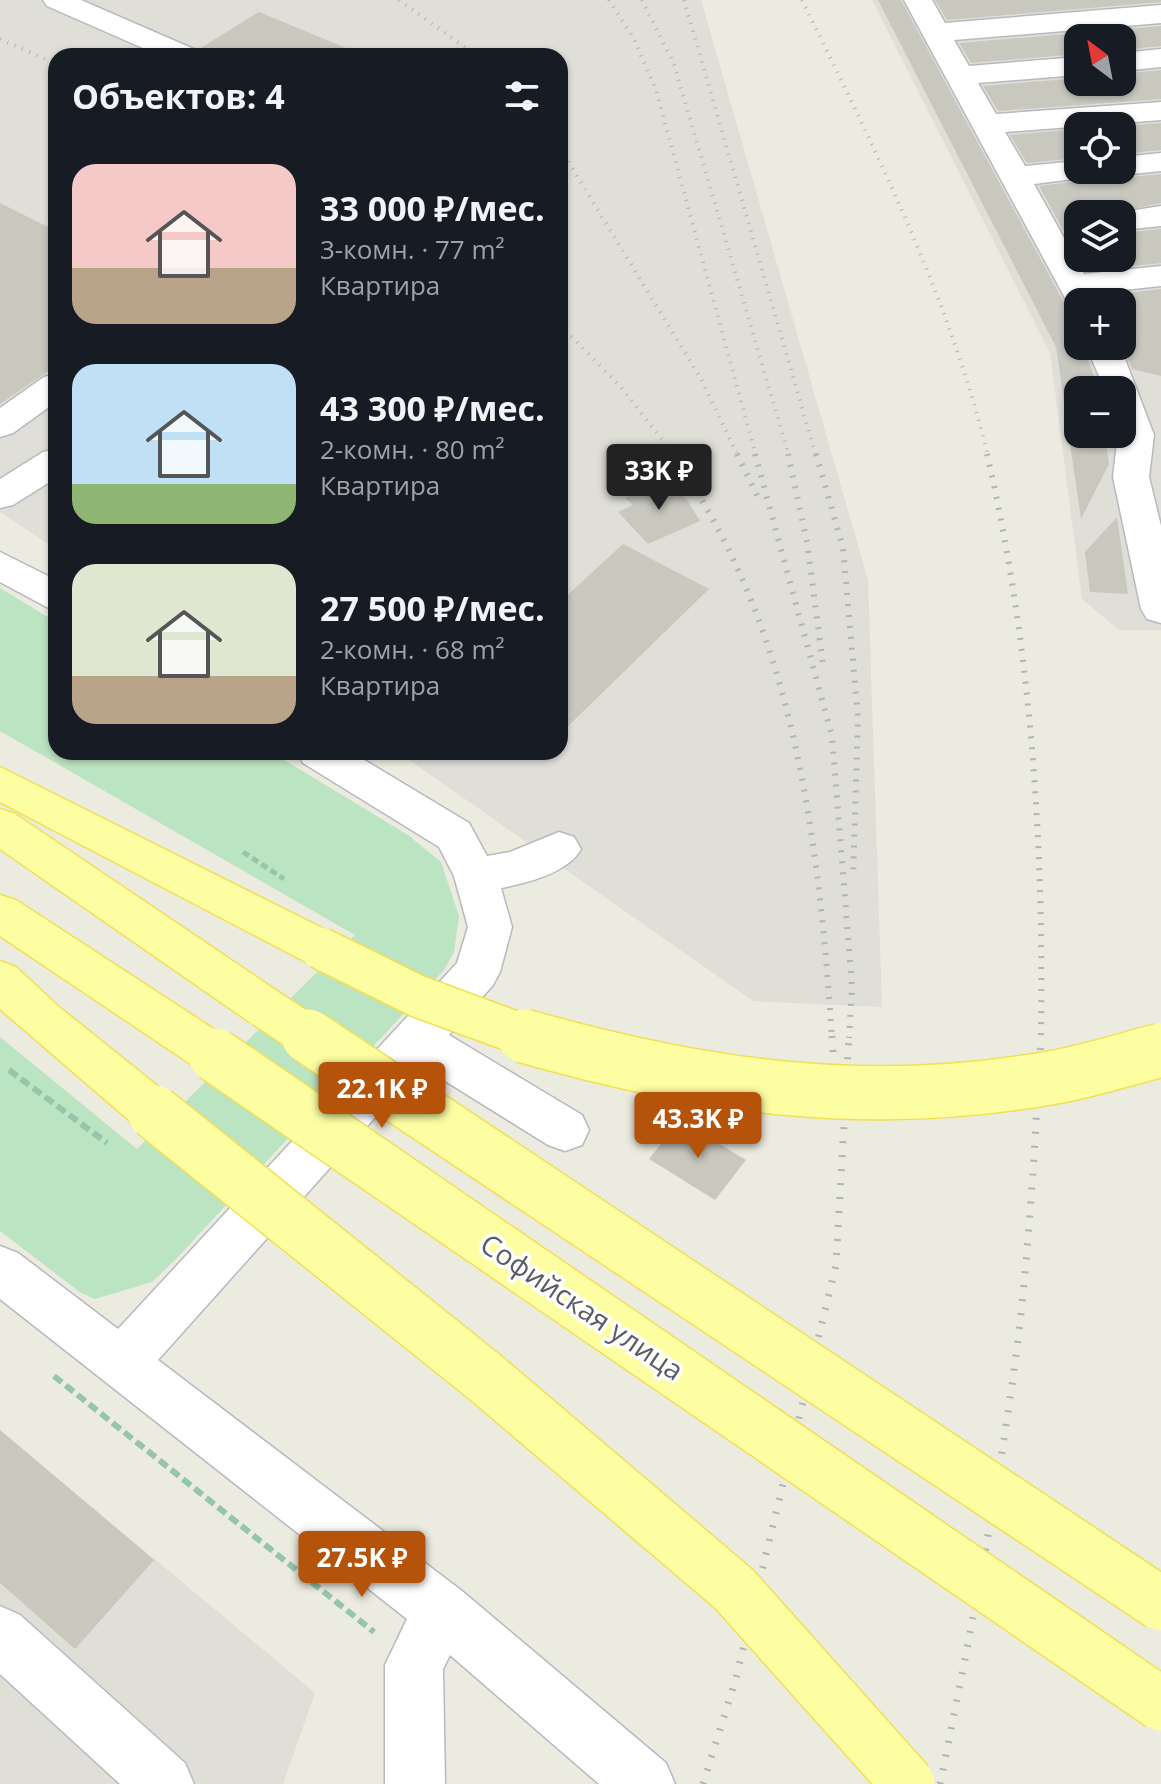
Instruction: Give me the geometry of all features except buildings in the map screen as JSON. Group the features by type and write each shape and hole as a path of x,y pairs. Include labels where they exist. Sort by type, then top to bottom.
{"main road":[{"path":"0,783 320,948 469,1020 598,1059 711,1081 851,1094 994,1089 1103,1069 1161,1050"},
{"path":"0,826 141,926 1161,1604"},
{"name":"Софийская улица","path":"0,913 215,1055 1161,1704"},
{"path":"0,980 43,1021 486,1378 734,1589 908,1784"}],"street":[{"path":"57,0 168,48"},
{"path":"918,0 1076,288"},
{"path":"934,33 1161,14"},
{"path":"1136,61 1161,58"},
{"path":"959,76 1064,67"},
{"path":"986,124 1161,111"},
{"path":"1136,165 1161,162"},
{"path":"1014,177 1064,172"},
{"path":"1136,219 1161,216"},
{"path":"1041,229 1064,227"},
{"path":"1103,288 1161,276"},
{"path":"1109,360 1123,392 1149,425"},
{"path":"0,425 48,391"},
{"path":"1161,399 1131,477 1156,556 1161,609"},
{"path":"0,496 48,466"},
{"path":"0,565 48,593"},
{"path":"122,1362 477,972 490,927 476,876 454,835 331,760"},
{"path":"476,876 517,868 559,849"},
{"path":"416,1039 565,1130"},
{"path":"0,1269 442,1611 645,1784"},
{"path":"415,1784 414,1665 442,1611"},
{"path":"0,1635 164,1784"}],"path":[{"path":"9,1070 107,1143"},
{"path":"49,1372 414,1665"}],"shaded area":[{"path":"0,0 701,0 868,580 882,1007 753,1001 409,760 568,760 568,48 48,48 48,544 0,512"},
{"path":"872,0 1161,0 1161,630 1119,630 1082,599 1050,353"},
{"path":"0,1430 315,1693 283,1784 0,1784"}],"green space":[{"path":"0,588 48,617 48,759 0,731"},
{"path":"50,760 284,760 408,835 441,862 459,916 454,952 444,970 152,1282 95,1299 81,1293 0,1231 0,1037 137,1149 355,935"}],"railway":[{"path":"399,0 466,48"},
{"path":"609,0 634,39 656,90 756,456"},
{"path":"642,0 674,64 789,456"},
{"path":"684,0 816,456"},
{"path":"802,0 882,167 931,280 972,396 988,456"},
{"path":"0,39 48,60"},
{"path":"568,161 701,379 738,456"},
{"path":"568,333 620,386 675,456"},
{"path":"673,454 696,489 739,572 764,635 784,700 800,767 811,834 832,1038"},
{"path":"737,454 759,500"},
{"path":"755,454 832,736 852,986 849,1038"},
{"path":"788,454 807,542 823,665"},
{"path":"816,454 843,548 858,717 853,878"},
{"path":"987,454 1014,598 1032,744 1040,891 1041,1036"},
{"path":"832,1036 836,1097"},
{"path":"703,1784 736,1678 836,1265 849,1036"},
{"path":"940,1784 983,1563 1018,1340 1041,1036"}]}
